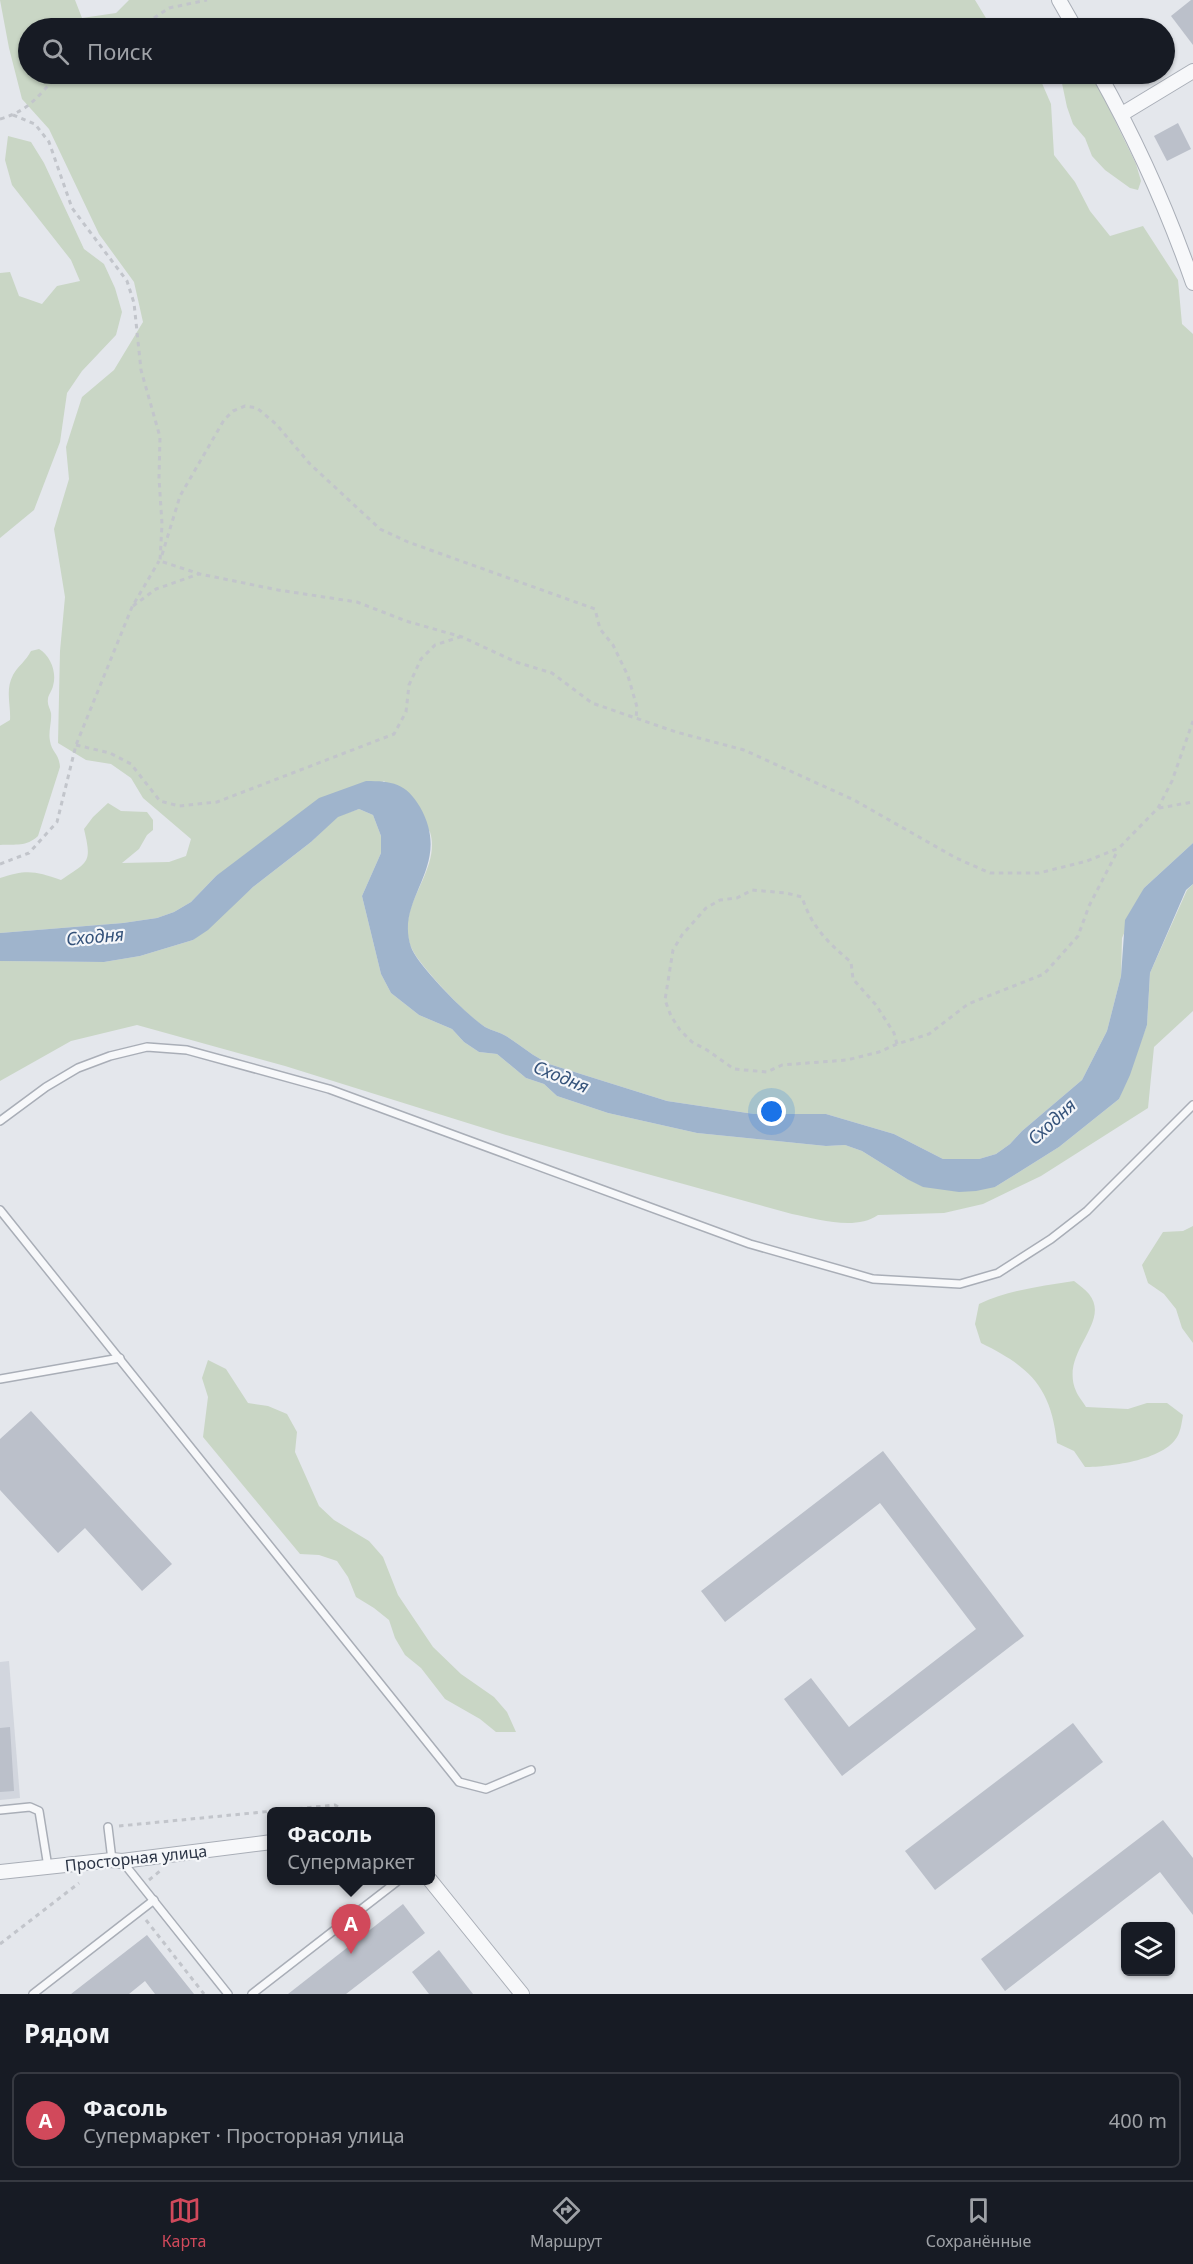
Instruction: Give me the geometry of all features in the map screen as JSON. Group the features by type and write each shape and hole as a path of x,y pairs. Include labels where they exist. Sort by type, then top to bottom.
{"street":[{"path":"1059,0 1069,18"},
{"path":"1175,82 1193,71"},
{"path":"1105,84 1122,114 1182,252 1193,283"},
{"path":"1122,114 1172,84"},
{"name":"Просторная улица","path":"0,1872 267,1843"},
{"path":"433,1885 522,1994"}],"lane":[{"path":"0,1121 46,1087 78,1068 111,1056 147,1047 188,1050 329,1089 750,1244 873,1279 960,1284 998,1273 1051,1239 1087,1210 1193,1105"},
{"path":"0,1209 459,1782 486,1789 531,1770"},
{"path":"0,1379 120,1358"},
{"path":"0,1810 30,1807 39,1811 48,1867"},
{"path":"108,1827 117,1860 142,1885 228,1994"},
{"path":"252,1994 394,1885"},
{"path":"33,1994 154,1900"}],"path":[{"path":"154,18 169,8 207,0"},
{"path":"0,119 13,116 38,98 51,84"},
{"path":"13,116 35,124 50,142 72,208 127,281 134,303 141,370 160,437 162,524 160,561"},
{"path":"0,864 29,853 57,822 76,745 132,607 160,561 180,496 224,420 233,411 245,406 257,408 276,424 310,464 380,529 408,542 595,609 600,629 613,645 628,676 637,707 636,718"},
{"path":"160,561 200,574 278,590 357,602 406,621 462,637 516,662 552,673 592,703 676,732 744,750 854,800 956,858 990,873 1039,873 1087,861 1119,848"},
{"path":"132,607 156,589 200,574"},
{"path":"76,745 110,753 131,764 160,801 179,806 217,802 394,734 406,712 409,685 421,659 435,645 462,637"},
{"path":"897,1044 894,1033 876,1005 854,979 851,962 814,926 802,897 752,890 737,898 720,900 706,908 682,935 673,950 665,1000 671,1016 692,1042 734,1069 767,1072 782,1065 847,1060 879,1052 929,1034 968,1004 1044,974 1077,936 1089,906 1119,848 1158,808 1172,781 1193,721"},
{"path":"1158,808 1193,802"},
{"path":"305,1807 335,1804 339,1807"},
{"path":"108,1827 267,1811"},
{"path":"142,1885 167,1866"},
{"path":"0,1944 79,1883"},
{"path":"139,1912 204,1994"}],"shaded area":[{"path":"9,1661 20,1798 0,1800 0,1662"}],"green space":[{"path":"0,0 75,0 82,18 18,18 18,83"},
{"path":"129,0 975,0 986,18 82,18 116,13"},
{"path":"18,84 1042,84 1051,104 1054,155 1075,182 1090,211 1110,236 1143,226 1178,280 1182,324 1193,334 1193,843 1144,888 1122,938 1121,976 1107,1031 1082,1080 996,1154 979,1159 943,1159 894,1134 826,1114 754,1114 667,1101 549,1064 501,1033 477,1022 435,980 413,951 408,938 408,920 429,864 432,843 427,827 384,781 216,876 191,902 174,912 157,918 123,923 0,933 0,878 31,872 61,880 78,869 88,855 84,829 108,803 121,811 147,812 153,820 153,830 147,835 139,849 122,863 169,862 186,856 191,839 143,798 131,778 111,764 86,760 58,743 60,651 65,597 54,529 69,479 66,447 82,397 114,370 143,322 134,282 99,234 49,129 22,99"},
{"path":"1062,84 1096,84 1136,164 1141,181 1138,190 1130,188 1105,170 1092,156 1085,138 1073,124"},
{"path":"8,136 31,142 44,163 84,249 104,264 115,288 122,312 116,335 82,371 67,393 60,442 34,510 0,538 0,273 10,272 19,296 42,304 57,286 80,281 71,260 12,185 5,160"},
{"path":"39,649 50,660 53,670 54,681 48,701 51,713 50,738 60,767 38,836 25,843 0,845 0,726 10,720 9,692 13,675 31,651"},
{"path":"359,809 373,815 381,836 381,853 362,896 381,974 391,993 419,1015 452,1029 464,1042 479,1052 497,1054 526,1078 544,1084 557,1096 608,1113 697,1133 826,1146 845,1145 862,1151 907,1179 995,1187 1059,1147 1119,1099 1147,1025 1150,973 1187,890 1193,884 1193,1011 1154,1047 1148,1108 1041,1176 983,1204 944,1213 878,1215 869,1220 848,1223 792,1214 506,1135 285,1066 137,1025 71,1041 0,1081 0,961 104,962 140,956 193,940 253,887 311,842 338,816"},
{"path":"1193,1226 1193,1343 1182,1328 1176,1309 1164,1294 1148,1283 1142,1265 1163,1232 1183,1231"},
{"path":"1074,1281 1089,1294 1094,1305 1091,1327 1074,1363 1073,1377 1076,1391 1086,1407 1128,1409 1147,1403 1167,1403 1183,1415 1179,1433 1164,1450 1138,1460 1085,1467 1074,1451 1057,1443 1049,1407 1035,1381 1013,1361 981,1343 975,1324 979,1304 1014,1292"},
{"path":"208,1360 226,1369 248,1403 268,1406 287,1414 297,1432 295,1452 319,1506 334,1520 369,1541 383,1557 398,1595 433,1647 461,1674 494,1697 507,1712 516,1732 496,1732 480,1719 445,1699 421,1668 405,1655 395,1638 389,1620 356,1597 348,1577 337,1561 319,1555 300,1554 203,1437 208,1397 202,1378"}],"water":[{"name":"Сходня","path":"366,781 398,785 415,799 420,807 429,828 431,847 428,864 410,912 408,929 411,947 423,966 444,990 485,1027 504,1035 549,1064 667,1101 754,1114 826,1114 894,1134 943,1159 979,1159 996,1154 1082,1080 1107,1031 1121,976 1125,920 1144,888 1193,843 1193,884 1186,890 1150,973 1147,1025 1119,1099 1059,1147 995,1187 976,1191 959,1192 923,1187 862,1151 845,1145 826,1146 697,1133 608,1113 557,1096 544,1084 526,1078 497,1054 479,1052 464,1042 452,1029 419,1015 391,993 381,974 362,896 381,853 381,836 373,815 359,809 338,817 311,842 253,887 208,930 193,940 140,956 104,962 0,961 0,933 123,923 157,918 174,912 191,902 216,876 319,798"}],"building":[{"path":"1193,0 1193,45 1175,21 1175,18 1171,16"},
{"path":"1178,123 1191,149 1167,161 1154,136"},
{"path":"31,1411 172,1564 142,1591 85,1528 58,1553 0,1490 0,1439"},
{"path":"883,1451 1024,1636 842,1776 784,1699 811,1678 849,1727 976,1629 880,1503 725,1622 701,1591"},
{"path":"1073,1723 1103,1762 935,1890 905,1851"},
{"path":"10,1727 14,1791 0,1792 0,1728"},
{"path":"1163,1820 1193,1858 1193,1915 1160,1872 1005,1991 981,1959"},
{"path":"403,1904 425,1933 346,1994 288,1994"},
{"path":"147,1935 194,1994 155,1994 145,1981 129,1994 71,1994"},
{"path":"439,1950 473,1994 429,1994 412,1972"}],"place":[{"name":"Фасоль","path":"351,1954"}]}
